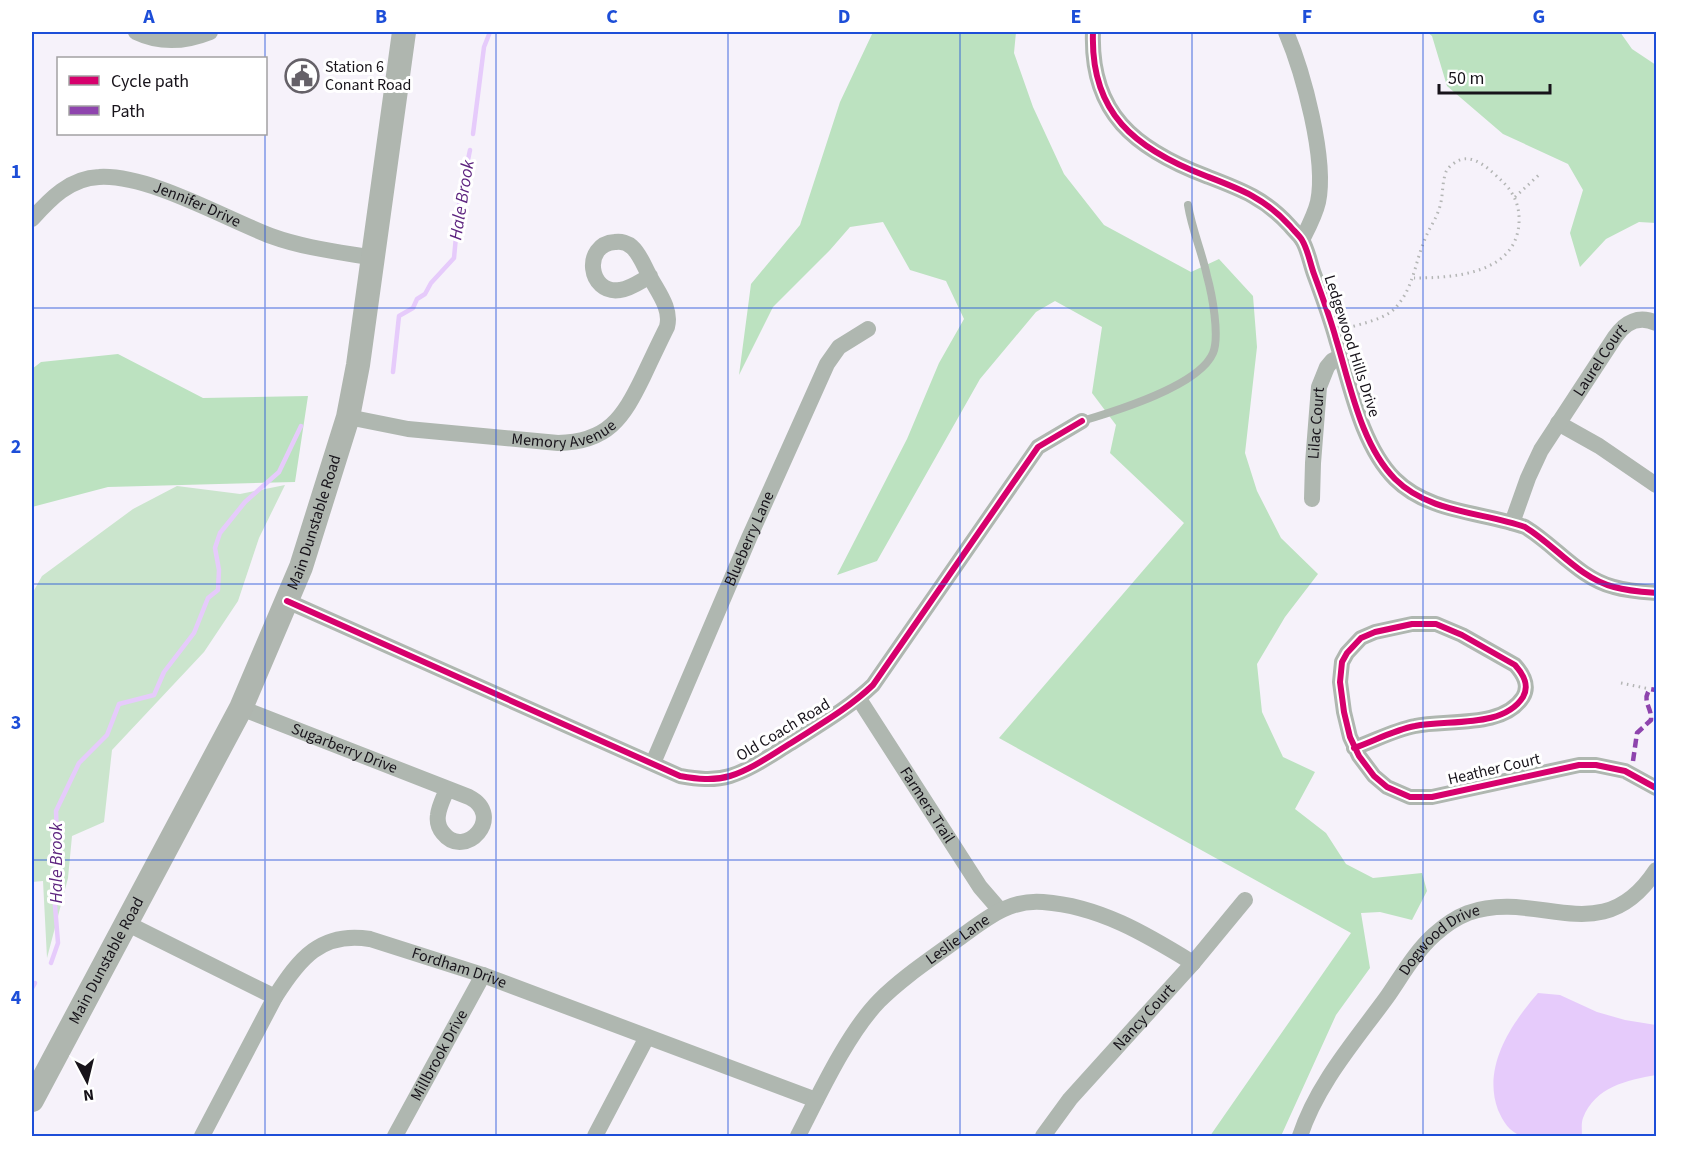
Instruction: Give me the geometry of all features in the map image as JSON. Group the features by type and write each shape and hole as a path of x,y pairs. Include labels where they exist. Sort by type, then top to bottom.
{"main road":[{"name":"Main Dunstable Road","path":"32,1100 241,708 301,567 348,417 374,258 404,32"}],"street":[{"path":"136,32 151,38 180,41 210,32"},
{"name":"Ledgewood Hills Drive","path":"1093,32 1094,62 1103,96 1123,126 1136,139 1148,149 1166,158 1256,196 1282,218 1302,240 1335,333 1366,432 1382,464 1407,491 1426,501 1512,523 1537,534 1572,563 1613,587 1656,593"},
{"path":"1286,32 1315,133 1320,168 1318,203 1302,240"},
{"name":"Jennifer Drive","path":"32,219 55,194 68,186 82,180 116,177 135,181 173,195 290,242 374,258"},
{"name":"Memory Avenue","path":"348,417 408,429 558,443 580,441 602,434 620,418 631,401 667,327 668,312 650,276"},
{"name":"Laurel Court","path":"1512,523 1541,450 1619,331 1634,320 1643,319 1656,323"},
{"name":"Blueberry Lane","path":"652,763 827,364 839,347 868,329"},
{"name":"Lilac Court","path":"1312,499 1319,387 1332,361 1342,356"},
{"name":"Old Coach Road","path":"287,601 680,776 715,779 730,776 771,755 859,699 873,685 1038,447 1082,421"},
{"path":"1558,423 1606,451 1656,485"},
{"name":"Heather Court","path":"1354,748 1413,726 1476,721 1492,717 1520,702 1525,693 1526,683 1523,673 1515,665 1462,635 1436,624 1412,624 1375,632 1361,638 1347,653 1340,672 1344,712 1354,748 1364,765 1387,787 1410,797 1420,798 1579,765 1596,765 1625,771 1656,788"},
{"name":"Farmers Trail","path":"859,699 980,887 999,909"},
{"name":"Sugarberry Drive","path":"241,708 447,789"},
{"name":"Dogwood Drive","path":"1300,1137 1312,1107 1334,1070 1420,951 1432,936 1445,926 1468,914 1497,907 1583,915 1604,912 1634,898 1649,882 1656,870"},
{"name":"Nancy Court","path":"1043,1137 1070,1099 1193,963 1245,900"},
{"name":"Leslie Lane","path":"798,1137 858,1026 878,1002 900,981 999,909 1019,903 1042,901 1075,907 1113,918 1193,963"},
{"path":"126,923 275,997"},
{"name":"Fordham Drive","path":"202,1137 275,997 300,962 311,951 345,937 377,941 483,975 816,1100"},
{"name":"Millbrook Drive","path":"395,1137 483,975"},
{"path":"595,1137 647,1037"}],"lane":[{"path":"1082,421 1122,409 1162,392 1202,368 1214,352 1216,330 1207,275 1192,230 1188,205"}],"path":[{"path":"1335,333 1390,313 1398,306 1414,278 1425,239 1440,208 1445,174 1458,160 1468,159 1481,162 1505,184 1515,197 1519,213 1518,231 1513,246 1490,266 1476,272 1414,278"},
{"path":"1515,197 1541,173"},
{"path":"1621,684 1650,689"}],"green space":[{"path":"873,32 1016,32 1014,53 1033,107 1064,174 1104,225 1191,272 1219,259 1253,296 1257,347 1245,453 1257,491 1281,538 1318,574 1285,617 1257,664 1262,712 1283,757 1315,772 1295,809 1326,833 1346,864 1373,878 1422,873 1427,891 1412,920 1380,912 1361,913 1370,968 1336,1015 1281,1136 1210,1136 1351,933 999,738 1184,523 1110,453 1116,425 1092,393 1102,327 1055,301 1036,312 980,379 877,561 837,575 907,439 939,363 964,319 946,281 910,270 883,222 850,227 773,307 739,375 751,284 800,225 840,102"},
{"path":"1427,32 1620,32 1632,49 1656,65 1656,223 1639,222 1606,239 1580,267 1570,233 1583,190 1568,164 1503,134 1447,86 1432,36"},
{"path":"118,354 203,398 308,396 295,482 108,487 32,507 32,369 41,362"},
{"path":"285,485 259,538 238,601 204,652 112,750 104,822 72,836 68,878 47,958 43,881 32,882 32,594 42,576 133,509 177,486 240,494"}],"shaded area":[{"path":"1538,993 1560,995 1597,1012 1656,1025 1656,1075 1623,1083 1595,1099 1583,1118 1582,1136 1542,1138 1522,1136 1510,1129 1498,1110 1494,1094 1494,1078 1502,1047 1518,1018"}],"waterway":[{"name":"Hale Brook","path":"473,134 484,47 490,32"},
{"name":"Hale Brook","path":"393,372 399,316 413,308 417,299 425,294 431,283 454,258 459,204 470,150"},
{"name":"Hale Brook","path":"51,963 58,943 54,893 58,864 56,811 79,763 107,735 119,704 154,695 164,672 194,633 208,598 218,590 219,570 215,548 220,533 245,502 279,472 301,426"},
{"name":"Hale Brook","path":"32,988 35,983"}],"marked path":[{"path":"1633,761 1637,733 1651,720 1646,697 1650,689 1656,690"}],"cycle path":[{"path":"1093,32 1094,60 1099,85 1109,106 1138,140 1158,154 1261,201 1281,216 1301,238 1329,315 1365,432 1383,465 1395,479 1424,499 1440,505 1525,527 1578,569 1601,583 1656,593"},
{"path":"287,601 680,776 705,779 724,778 746,770 769,757 834,716 873,685 1038,447 1082,421"},
{"path":"1354,748 1362,745 1392,733 1415,726 1473,721 1502,714 1514,707 1523,697 1526,684 1515,665 1462,635 1436,624 1412,624 1375,632 1361,638 1342,662 1340,682 1350,737 1359,756 1374,776 1387,787 1410,797 1432,797 1579,765 1596,765 1625,771 1656,788"}],"place":[{"name":"Station 6 Conant Road","path":"302,76"}]}
